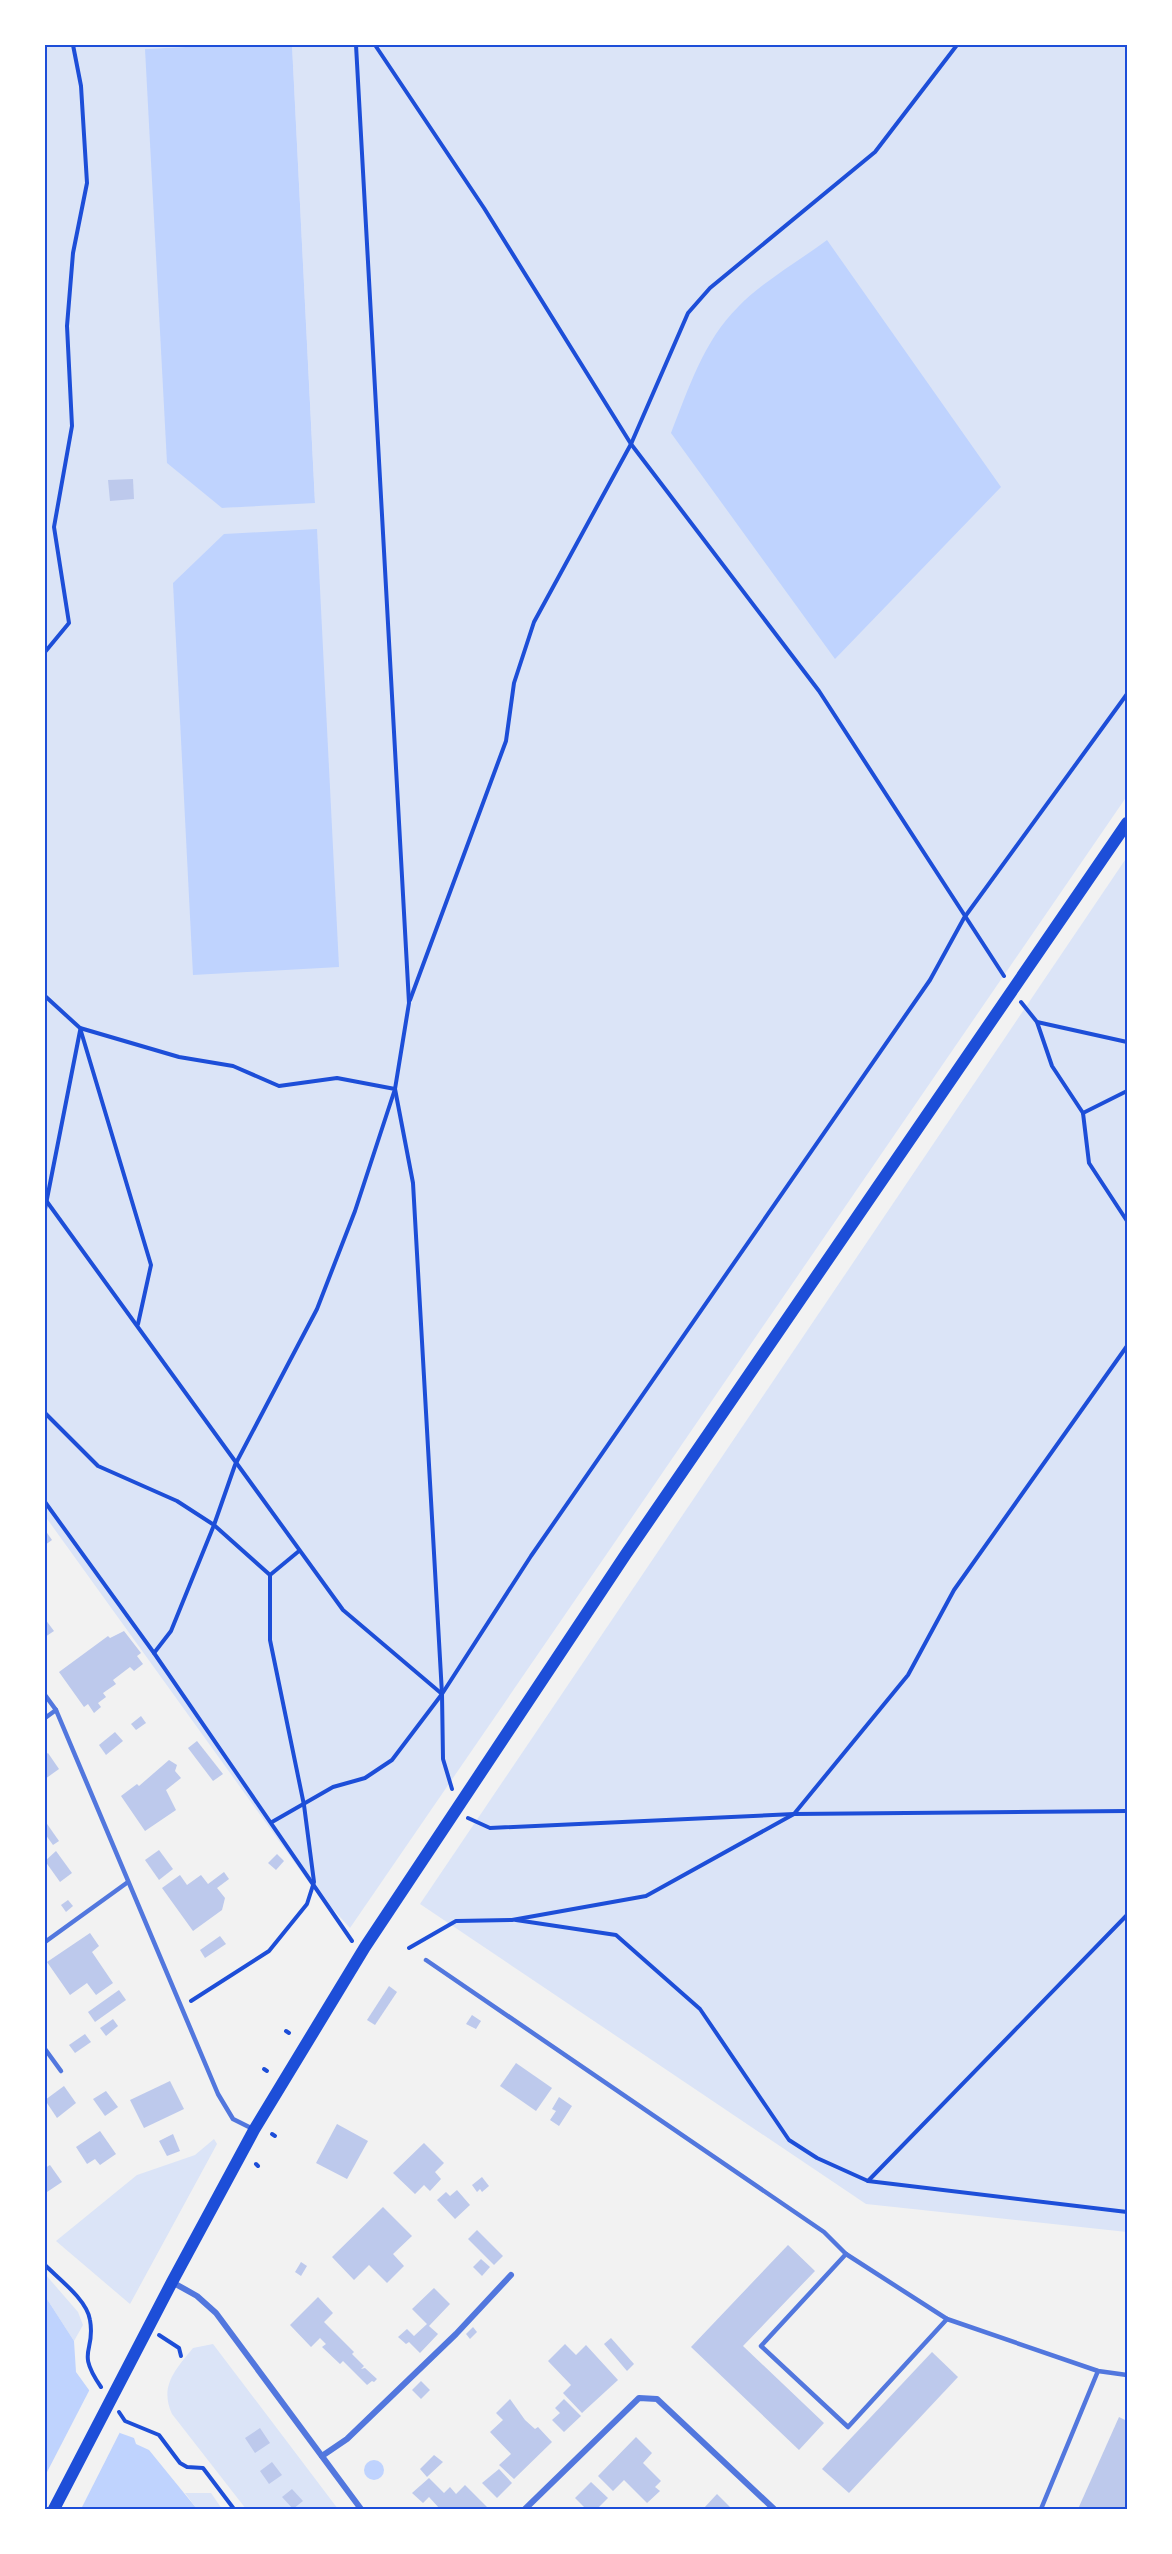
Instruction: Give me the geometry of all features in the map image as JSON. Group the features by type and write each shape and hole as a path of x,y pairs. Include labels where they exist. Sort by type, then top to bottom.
{"main road":[{"path":"54,2509 148,2327 254,2130 365,1947 463,1796 1127,822"}],"street":[{"path":"322,2456 347,2439 456,2334 510,2275"},
{"path":"172,2282 197,2296 216,2313 361,2509"},
{"path":"525,2509 639,2398 657,2399 774,2509"}],"lane":[{"path":"45,1695 56,1710 218,2094 233,2119 254,2130"},
{"path":"45,1718 56,1710"},
{"path":"45,1942 128,1882"},
{"path":"426,1960 824,2232 846,2254 948,2319 1098,2371 1127,2375"},
{"path":"45,2049 61,2071"},
{"path":"846,2254 761,2346 848,2427 948,2319"},
{"path":"1041,2509 1098,2371"}],"path":[{"path":"45,652 69,623 54,527 72,426 67,326 73,253 87,183 81,86 73,45"},
{"path":"356,45 409,1003"},
{"path":"375,45 484,208 631,444 819,691 964,918 1012,990 1037,1022 1052,1066 1083,1113 1089,1163 1127,1221"},
{"path":"154,1653 171,1631 214,1525 235,1465 317,1309 355,1211 395,1089 409,1003 506,741 514,683 534,622 631,444 688,313 710,288 875,152 957,45"},
{"path":"272,1822 333,1787 365,1778 392,1760 442,1694 531,1556 930,980 964,918 1127,694"},
{"path":"45,996 80,1028 179,1057 233,1066 279,1086 337,1078 395,1089"},
{"path":"1037,1022 1127,1042"},
{"path":"45,1209 80,1028"},
{"path":"80,1028 151,1265 138,1325"},
{"path":"395,1089 413,1183 442,1694 443,1759 450,1788 463,1796"},
{"path":"1083,1113 1127,1091"},
{"path":"46,1200 138,1325 235,1465 343,1610 442,1694"},
{"path":"409,1948 456,1921 512,1920 646,1896 794,1814 908,1675 954,1590 1127,1346"},
{"path":"45,1413 98,1466 177,1501 214,1525 270,1575 270,1640 304,1805 314,1882 306,1904 269,1951 216,1987 182,2006"},
{"path":"45,1502 314,1882 350,1939 365,1947"},
{"path":"270,1575 299,1551"},
{"path":"455,1809 490,1828 794,1814 1127,1811"},
{"path":"868,2181 1127,1916"},
{"path":"512,1920 616,1935 700,2009 789,2140 817,2158 868,2181 1127,2212"},
{"path":"148,2327 179,2348 181,2356"},
{"path":"199,2467 203,2468 234,2509"}],"shaded area":[{"path":"45,45 226,45 146,49 222,508 315,502 292,45 1127,45 1127,796 350,1928 310,1884 45,1516"},
{"path":"1127,857 1127,2232 866,2204 420,1904"},
{"path":"214,2139 217,2144 130,2304 56,2241 137,2175 195,2155"},
{"path":"45,2274 78,2312 83,2325 74,2341 45,2296"},
{"path":"213,2344 338,2509 246,2509 172,2414 167,2395 168,2386 175,2371 193,2348"},
{"path":"185,2493 211,2493 222,2509 197,2509"}],"water":[{"path":"292,45 315,503 222,508 167,463 145,49"},
{"path":"827,240 1001,487 835,659 671,433 698,366 726,320 758,289"},
{"path":"317,529 339,967 193,975 173,583 224,534"},
{"path":"45,2296 74,2341 76,2372 120,2433 134,2438 136,2444 149,2450 197,2509 45,2509"},
{"path":"374,2460 381,2463 384,2470 381,2477 374,2480 367,2477 364,2470 367,2463"}],"pier":[{"path":"91,2387 121,2430 81,2509 45,2509 45,2476"}],"building":[{"path":"133,479 134,499 110,501 108,480"},
{"path":"45,1530 52,1540 45,1545"},
{"path":"45,1619 54,1631 45,1637"},
{"path":"124,1631 141,1653 137,1656 143,1664 134,1671 130,1667 113,1680 116,1684 103,1693 106,1697 98,1703 101,1707 94,1713 88,1704 84,1707 59,1672 108,1636 110,1638"},
{"path":"141,1716 146,1723 136,1730 131,1724"},
{"path":"115,1732 123,1741 106,1755 99,1745"},
{"path":"197,1741 223,1774 213,1781 188,1748"},
{"path":"48,1753 59,1769 45,1779 45,1755"},
{"path":"169,1760 177,1765 175,1771 181,1778 166,1790 176,1810 145,1831 121,1796 137,1784 139,1786"},
{"path":"45,1821 59,1841 53,1845 45,1834"},
{"path":"159,1850 173,1869 159,1880 145,1860"},
{"path":"56,1851 72,1873 60,1882 45,1861"},
{"path":"277,1854 284,1861 276,1870 268,1863"},
{"path":"224,1872 229,1879 217,1888 225,1898 222,1910 193,1931 162,1888 180,1875 187,1885 201,1875 208,1884"},
{"path":"68,1900 73,1906 66,1912 61,1905"},
{"path":"90,1933 99,1946 92,1952 113,1983 96,1995 87,1983 70,1995 47,1962"},
{"path":"220,1936 226,1944 205,1958 200,1950"},
{"path":"389,1986 397,1992 375,2025 367,2020"},
{"path":"119,1990 126,2000 95,2022 88,2012"},
{"path":"472,2015 481,2021 476,2029 466,2024"},
{"path":"113,2019 118,2026 106,2036 100,2028"},
{"path":"85,2034 91,2042 75,2053 69,2045"},
{"path":"516,2063 552,2088 536,2111 500,2086"},
{"path":"170,2081 184,2109 144,2128 130,2100"},
{"path":"64,2086 76,2103 57,2118 45,2100"},
{"path":"106,2091 118,2107 105,2116 93,2099"},
{"path":"559,2097 572,2106 559,2126 550,2120 556,2111 552,2109"},
{"path":"337,2124 368,2141 347,2179 316,2163"},
{"path":"100,2131 116,2154 100,2165 95,2159 87,2164 76,2147"},
{"path":"173,2134 180,2151 167,2156 159,2141"},
{"path":"424,2143 444,2163 435,2172 441,2179 430,2191 424,2185 415,2194 393,2173"},
{"path":"50,2165 62,2182 47,2192 45,2168"},
{"path":"482,2177 489,2186 482,2192 480,2189 477,2192 472,2185"},
{"path":"457,2190 470,2205 455,2219 437,2200 446,2192 450,2196"},
{"path":"383,2207 412,2236 393,2254 404,2266 387,2283 369,2265 354,2280 332,2257"},
{"path":"477,2230 503,2256 494,2265 468,2239"},
{"path":"788,2245 815,2271 743,2346 824,2423 799,2450 691,2347"},
{"path":"481,2259 490,2267 482,2276 473,2267"},
{"path":"301,2262 307,2266 301,2276 295,2272"},
{"path":"434,2288 450,2304 429,2326 438,2334 420,2353 409,2342 406,2344 398,2337 407,2329 414,2336 427,2324 412,2309"},
{"path":"318,2297 333,2313 324,2322 354,2352 352,2354 364,2366 361,2369 365,2368 377,2379 374,2382 367,2385 343,2361 340,2364 322,2347 326,2344 320,2338 311,2347 290,2325"},
{"path":"473,2327 477,2332 470,2339 466,2334"},
{"path":"611,2338 634,2364 627,2371 604,2344"},
{"path":"565,2344 576,2355 586,2345 618,2380 582,2413 563,2393 571,2385 548,2361"},
{"path":"932,2352 958,2377 849,2493 822,2469"},
{"path":"421,2381 430,2390 421,2399 412,2390"},
{"path":"510,2399 525,2420 535,2429 538,2427 552,2442 514,2479 499,2465 511,2454 490,2432 503,2420 496,2413"},
{"path":"564,2399 581,2416 564,2432 552,2420 560,2413 555,2408"},
{"path":"1119,2417 1127,2421 1127,2509 1078,2509"},
{"path":"260,2428 270,2443 255,2453 245,2438"},
{"path":"636,2437 652,2453 643,2463 661,2481 655,2487 660,2491 647,2503 624,2480 613,2491 598,2476"},
{"path":"434,2455 443,2462 427,2477 420,2469"},
{"path":"272,2462 282,2475 269,2484 260,2471"},
{"path":"499,2469 512,2483 497,2498 482,2483"},
{"path":"429,2478 444,2493 450,2487 456,2494 465,2485 487,2507 440,2509 429,2497 423,2503 412,2493"},
{"path":"591,2482 608,2498 597,2509 586,2509 575,2498"},
{"path":"292,2489 303,2501 293,2509 282,2497"},
{"path":"717,2494 730,2507 728,2509 703,2509"}]}
